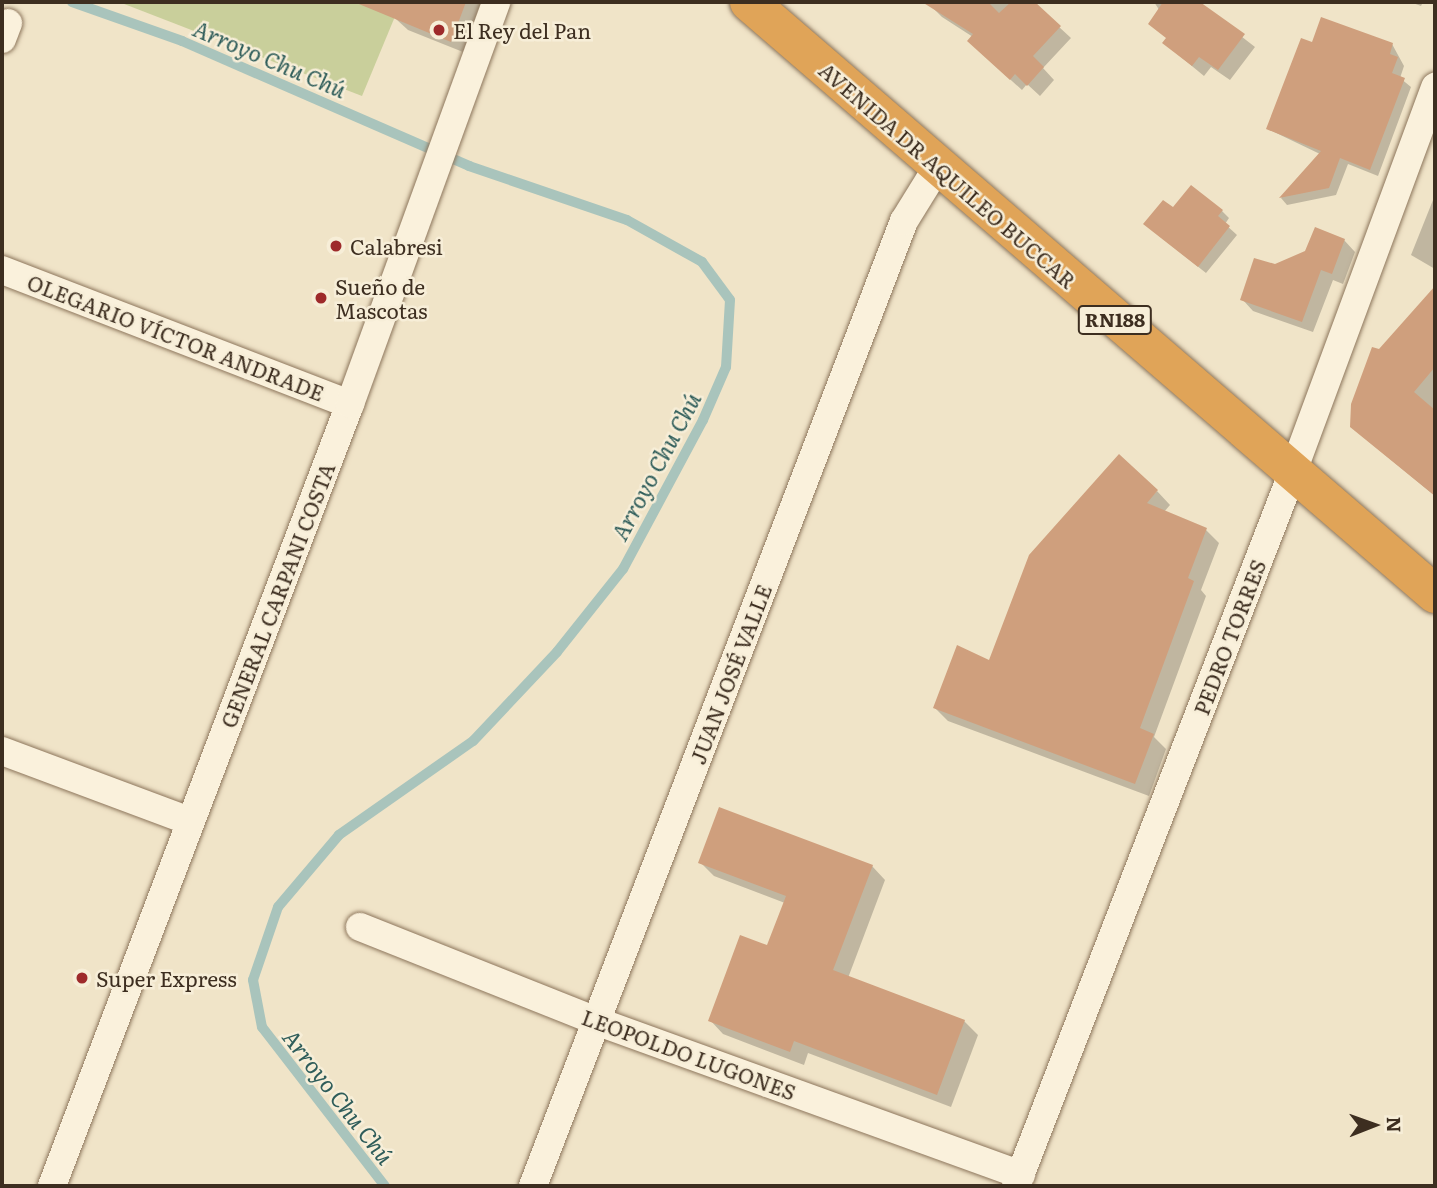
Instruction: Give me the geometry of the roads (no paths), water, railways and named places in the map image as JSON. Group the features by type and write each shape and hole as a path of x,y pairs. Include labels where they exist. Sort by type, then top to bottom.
{"highway":[{"name":"AVENIDA DR AQUILEO BUCCAR","path":"749,2 1292,474 1435,594"}],"street":[{"name":"GENERAL CARPANI COSTA","path":"52,1186 350,404 496,2"},
{"name":"PEDRO TORRES","path":"1018,1181 1292,474 1435,87"},
{"name":"JUAN JOSÉ VALLE","path":"533,1186 904,221 938,166"},
{"name":"OLEGARIO VÍCTOR ANDRADE","path":"2,270 350,404"},
{"path":"2,751 189,821"},
{"name":"LEOPOLDO LUGONES","path":"360,927 596,1021 1018,1181"}],"waterway":[{"name":"Arroyo Chu Chú","path":"72,2 182,41 469,166 627,220 702,262 730,300 726,367 703,420 623,569 557,652 473,741 339,835 278,907 253,980 262,1027 385,1186"}],"place":[{"name":"El Rey del Pan","path":"439,30"},
{"name":"Calabresi","path":"336,246"},
{"name":"Sueño de Mascotas","path":"321,298"},
{"name":"Super Express","path":"82,978"}]}
